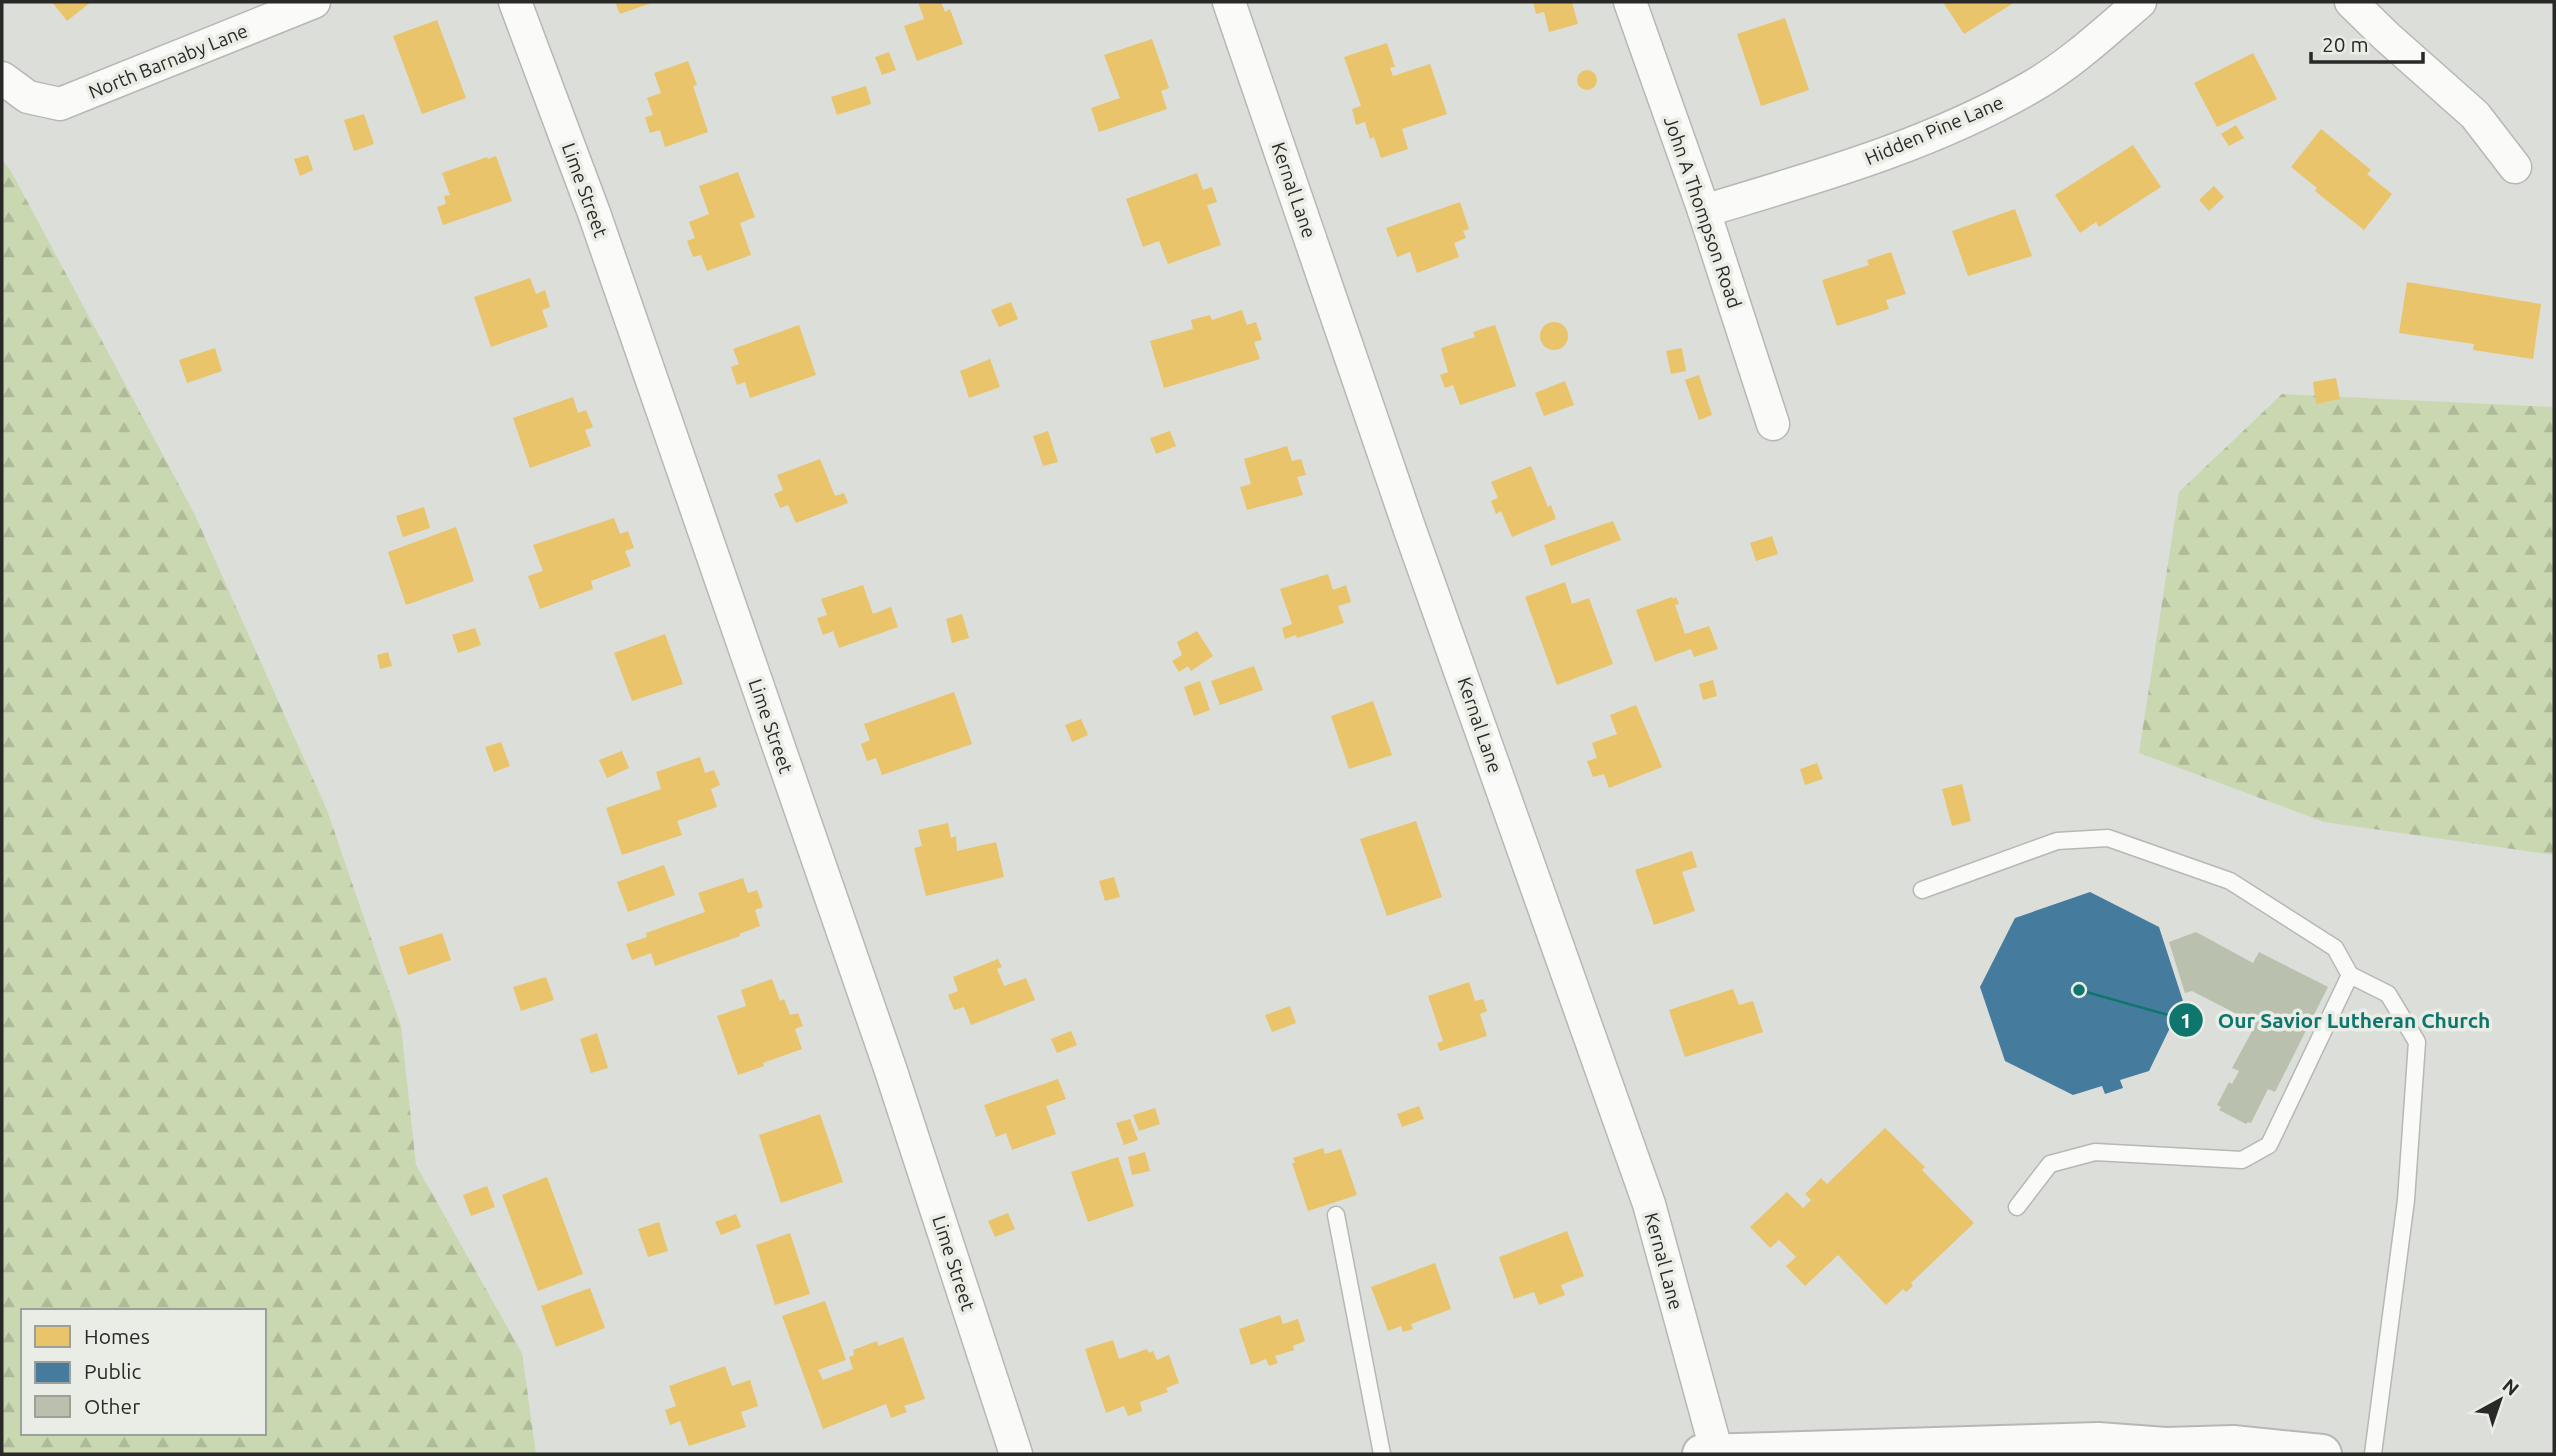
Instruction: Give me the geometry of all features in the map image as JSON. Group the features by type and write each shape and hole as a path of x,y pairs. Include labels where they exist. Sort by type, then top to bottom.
{"main road":[{"path":"1712,1454 2098,1442 2166,1450 2233,1445 2322,1454"}],"street":[{"name":"North Barnaby Lane","path":"2,78 28,97 60,104 314,2"},
{"name":"Lime Street","path":"515,2 594,213 890,1068 1016,1454"},
{"name":"Kernal Lane","path":"1229,2 1415,543 1649,1204 1712,1454"},
{"name":"John A Thompson Road","path":"1630,2 1704,211 1773,424"},
{"name":"Hidden Pine Lane","path":"1704,211 1832,172 1967,121 2033,86 2094,42 2140,2"},
{"path":"2351,2 2475,115 2515,167"}],"lane":[{"path":"1922,890 2057,841 2108,838 2230,881 2335,948 2350,975 2388,994 2417,1042 2406,1200 2373,1454"},
{"path":"2017,1207 2050,1164 2095,1152 2242,1160 2269,1145 2350,975"},
{"path":"1336,1215 1382,1454"}],"green space":[{"path":"2,160 11,171 194,513 327,810 401,1026 416,1165 522,1353 536,1454 2,1454"},
{"path":"2282,394 2554,407 2554,855 2324,822 2139,753 2179,492"}],"building: Homes":[{"path":"52,2 91,2 67,21"},
{"path":"615,2 654,2 620,14"},
{"path":"918,2 941,2 945,12 950,9 963,44 917,61 904,26 924,19"},
{"path":"1533,2 1572,2 1578,24 1549,32 1544,12 1536,14"},
{"path":"1943,2 2015,2 1964,34"},
{"path":"1785,18 1809,90 1761,106 1737,34"},
{"path":"437,20 466,98 422,114 393,36"},
{"path":"1152,39 1169,88 1161,91 1167,109 1099,132 1091,108 1120,98 1104,55"},
{"path":"1387,43 1395,67 1390,68 1393,76 1430,64 1447,114 1402,129 1408,149 1381,158 1374,137 1370,139 1365,122 1356,125 1352,109 1361,106 1344,57"},
{"path":"889,52 896,70 882,75 875,57"},
{"path":"2253,53 2277,99 2217,127 2194,83"},
{"path":"688,61 697,85 693,86 708,132 665,147 660,130 650,133 645,117 653,115 647,98 661,93 654,73"},
{"path":"1583,70 1591,70 1597,80 1591,90 1583,90 1577,84 1577,76"},
{"path":"866,86 871,104 837,115 831,97"},
{"path":"364,114 374,144 354,151 344,120"},
{"path":"2236,125 2244,138 2229,146 2221,134"},
{"path":"2321,129 2371,170 2367,174 2392,194 2364,230 2315,191 2317,188 2291,167"},
{"path":"2133,145 2161,187 2099,227 2096,222 2080,233 2055,195"},
{"path":"308,155 313,170 300,176 294,159"},
{"path":"496,156 512,201 443,225 437,207 446,204 444,196 450,195 442,173"},
{"path":"738,172 755,217 740,223 751,255 707,271 701,255 693,257 687,241 695,238 689,222 709,214 699,186"},
{"path":"1197,173 1203,190 1212,187 1217,202 1207,205 1221,245 1168,264 1159,241 1143,247 1126,199"},
{"path":"2214,186 2224,197 2209,211 2199,200"},
{"path":"1460,202 1469,229 1463,231 1466,238 1454,243 1459,257 1417,273 1410,252 1397,257 1386,228"},
{"path":"2015,209 2032,256 1968,276 1952,231"},
{"path":"1891,252 1906,294 1886,300 1889,309 1837,326 1822,280 1869,265 1867,260"},
{"path":"530,278 536,294 545,290 550,307 542,310 548,327 491,347 474,297"},
{"path":"2407,282 2541,304 2533,359 2473,350 2474,344 2399,333"},
{"path":"1011,302 1018,319 999,327 991,310"},
{"path":"1242,310 1247,325 1256,322 1262,340 1254,342 1260,359 1164,388 1150,341 1193,329 1191,320 1210,315 1212,320"},
{"path":"1554,322 1564,326 1568,336 1564,346 1554,350 1544,346 1540,336 1544,326"},
{"path":"799,325 816,375 750,398 745,382 737,385 731,367 739,364 733,349"},
{"path":"1495,325 1516,386 1460,405 1453,385 1445,388 1440,375 1448,372 1441,348 1475,337 1473,332"},
{"path":"215,348 222,371 187,383 179,360"},
{"path":"1682,348 1686,371 1671,374 1666,351"},
{"path":"990,359 1000,387 969,398 960,371"},
{"path":"1699,375 1712,415 1699,420 1685,380"},
{"path":"2336,378 2340,399 2316,404 2313,382"},
{"path":"1565,381 1574,405 1544,416 1535,393"},
{"path":"573,397 578,413 586,410 593,427 585,430 591,446 530,468 513,418"},
{"path":"1048,431 1058,462 1043,466 1033,436"},
{"path":"1170,431 1176,446 1156,454 1150,438"},
{"path":"1287,446 1292,461 1301,459 1306,475 1297,477 1303,495 1247,510 1240,487 1251,484 1244,459"},
{"path":"820,459 835,496 844,493 848,503 796,523 788,505 780,508 774,494 783,490 777,475"},
{"path":"1531,466 1548,507 1551,505 1556,519 1512,537 1501,511 1496,514 1491,501 1498,498 1491,482"},
{"path":"424,507 430,528 403,537 396,516"},
{"path":"614,518 620,534 628,531 634,548 625,551 631,566 591,581 593,589 540,609 528,576 543,571 533,545"},
{"path":"1613,521 1621,540 1551,566 1544,545"},
{"path":"456,527 474,581 406,605 388,552"},
{"path":"1772,536 1778,554 1756,561 1750,543"},
{"path":"1328,574 1333,590 1346,585 1351,602 1338,606 1344,623 1297,638 1296,635 1285,639 1282,628 1292,624 1280,589"},
{"path":"1565,582 1572,604 1589,598 1613,664 1557,685 1525,597"},
{"path":"863,585 873,614 891,607 898,627 839,648 833,631 823,635 817,618 827,615 821,599"},
{"path":"1676,597 1679,604 1675,605 1685,634 1709,626 1718,649 1694,657 1691,649 1655,662 1636,610"},
{"path":"962,614 969,638 952,643 946,619"},
{"path":"475,628 481,645 458,653 452,635"},
{"path":"1197,631 1213,656 1191,671 1188,666 1179,672 1172,661 1182,655 1177,642"},
{"path":"665,634 683,684 632,701 614,653"},
{"path":"388,652 392,666 380,669 377,655"},
{"path":"1254,666 1263,690 1220,705 1211,681"},
{"path":"1713,680 1717,696 1703,700 1699,684"},
{"path":"1200,681 1210,710 1194,716 1184,687"},
{"path":"954,692 972,744 882,775 876,758 867,761 861,744 870,740 864,724"},
{"path":"1373,701 1392,755 1349,769 1331,716"},
{"path":"1636,705 1662,767 1609,788 1604,774 1593,777 1587,761 1597,758 1592,743 1617,734 1610,715"},
{"path":"1081,719 1088,735 1072,742 1065,725"},
{"path":"501,742 510,766 494,772 485,747"},
{"path":"622,751 629,768 607,778 599,760"},
{"path":"700,757 705,773 714,770 720,785 711,789 717,807 677,821 682,835 622,855 606,808 661,789 656,772"},
{"path":"1817,763 1823,779 1805,785 1800,769"},
{"path":"1962,784 1971,821 1952,826 1942,789"},
{"path":"1416,821 1442,897 1387,916 1360,839"},
{"path":"948,823 951,838 956,836 957,851 996,842 1004,877 926,896 914,848 922,846 918,830"},
{"path":"1692,851 1697,867 1682,872 1695,911 1654,925 1635,870"},
{"path":"664,865 675,895 628,912 617,882"},
{"path":"1114,877 1120,897 1105,901 1099,881"},
{"path":"743,878 748,893 757,890 763,907 755,910 760,926 739,934 740,936 655,966 651,953 632,960 626,944 647,937 646,933 705,912 698,893"},
{"path":"442,933 451,960 408,975 399,947"},
{"path":"998,959 1002,967 997,969 1004,986 1026,978 1035,1000 971,1025 964,1007 954,1010 948,995 958,991 953,977"},
{"path":"546,977 554,1000 521,1011 513,987"},
{"path":"772,979 780,1001 784,999 790,1015 798,1013 803,1026 795,1029 802,1049 738,1075 717,1016 746,1006 741,990"},
{"path":"1469,982 1475,1001 1483,999 1487,1011 1480,1014 1487,1036 1440,1051 1437,1043 1443,1041 1428,996"},
{"path":"1733,989 1739,1005 1753,1001 1763,1032 1685,1057 1669,1010"},
{"path":"1290,1006 1296,1023 1272,1032 1265,1015"},
{"path":"1071,1031 1077,1045 1057,1053 1051,1039"},
{"path":"597,1033 608,1068 591,1073 580,1039"},
{"path":"1058,1079 1066,1099 1046,1106 1056,1134 1012,1150 1006,1133 996,1137 984,1105"},
{"path":"1419,1106 1424,1119 1402,1127 1397,1114"},
{"path":"1155,1108 1160,1124 1139,1131 1133,1115"},
{"path":"820,1114 843,1182 781,1203 759,1135"},
{"path":"1130,1119 1138,1140 1124,1145 1116,1123"},
{"path":"1885,1128 1925,1167 1922,1170 1974,1223 1911,1283 1913,1286 1906,1292 1903,1289 1886,1305 1838,1255 1805,1286 1786,1266 1796,1257 1779,1240 1770,1248 1750,1227 1787,1192 1803,1208 1811,1200 1805,1194 1821,1178 1827,1184"},
{"path":"1323,1148 1325,1154 1341,1149 1357,1195 1308,1211 1292,1163 1295,1163 1293,1158"},
{"path":"1145,1152 1150,1171 1132,1175 1128,1157"},
{"path":"1118,1157 1134,1206 1088,1222 1071,1172"},
{"path":"547,1177 583,1274 538,1291 502,1195"},
{"path":"487,1186 495,1207 471,1216 463,1195"},
{"path":"1008,1213 1015,1229 995,1237 988,1221"},
{"path":"736,1214 741,1227 721,1235 715,1222"},
{"path":"659,1222 668,1251 648,1257 638,1229"},
{"path":"1567,1231 1584,1276 1561,1285 1565,1295 1539,1305 1534,1292 1514,1299 1499,1257"},
{"path":"790,1233 810,1294 775,1305 756,1245"},
{"path":"1435,1263 1451,1309 1411,1324 1413,1329 1403,1332 1401,1326 1388,1331 1371,1287"},
{"path":"590,1288 605,1328 556,1347 541,1306"},
{"path":"825,1301 846,1360 818,1370 823,1380 853,1369 849,1357 854,1355 853,1350 877,1341 878,1346 903,1337 925,1399 904,1406 907,1412 891,1418 886,1404 823,1429 782,1316"},
{"path":"1280,1315 1283,1324 1298,1319 1305,1341 1293,1346 1294,1350 1275,1356 1278,1363 1269,1366 1266,1359 1251,1365 1239,1329"},
{"path":"1113,1340 1119,1359 1147,1349 1149,1353 1153,1351 1157,1360 1169,1355 1179,1383 1166,1388 1168,1392 1140,1402 1142,1411 1128,1416 1124,1406 1106,1413 1085,1349"},
{"path":"725,1366 732,1386 750,1380 758,1406 741,1412 746,1427 689,1446 680,1421 670,1425 665,1410 676,1406 669,1386"}],"building: Public":[{"path":"2090,892 2159,927 2183,1001 2149,1071 2120,1080 2123,1088 2105,1094 2102,1086 2073,1095 2005,1061 1980,987 2015,918"}],"building: Other":[{"path":"2196,932 2253,963 2259,952 2328,987 2275,1092 2268,1089 2251,1123 2246,1124 2219,1110 2221,1107 2217,1105 2229,1082 2232,1084 2239,1071 2232,1068 2256,1024 2192,991 2185,993 2169,942"}],"place":[{"name":"Our Savior Lutheran Church","path":"2079,990"}]}
